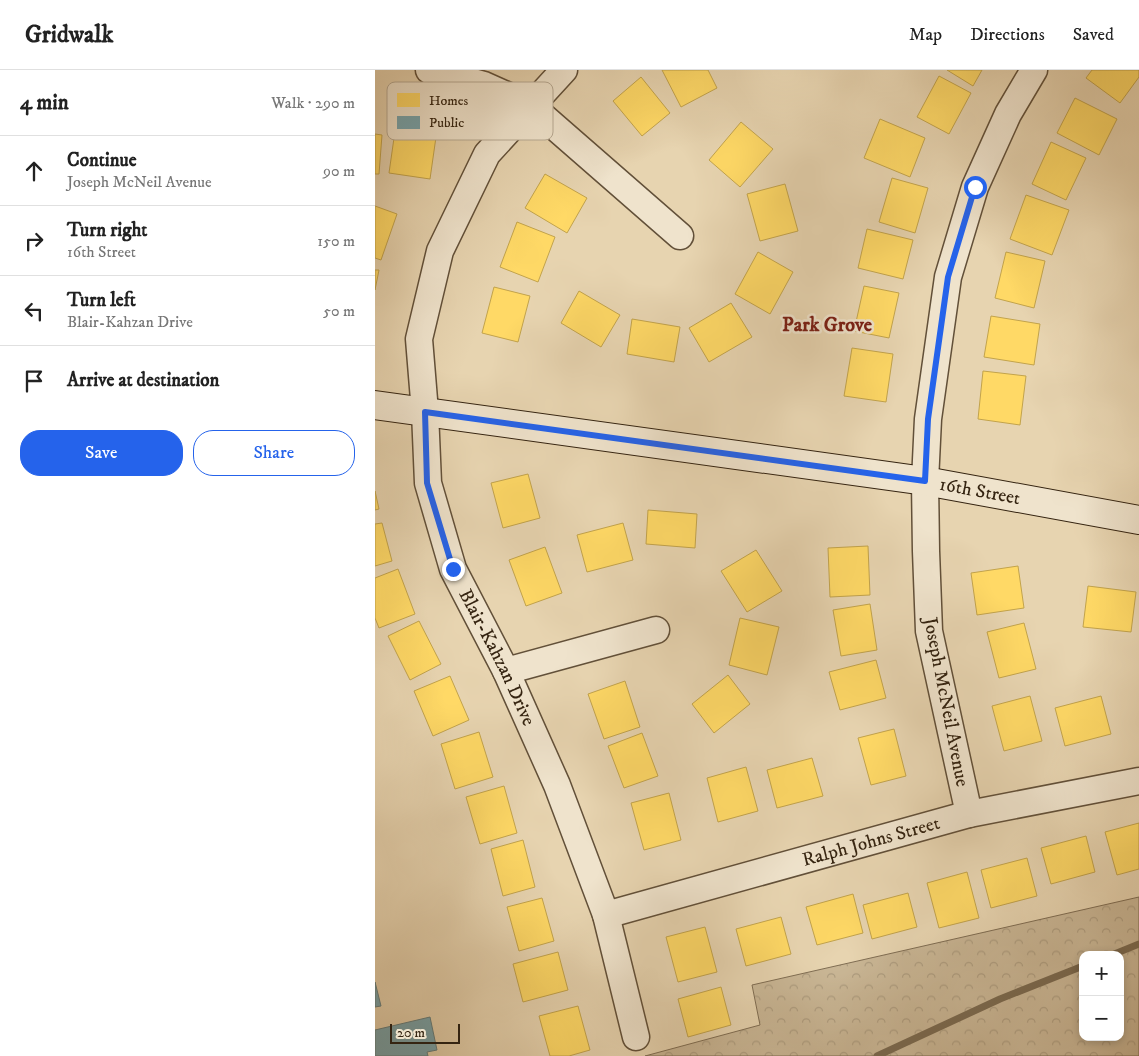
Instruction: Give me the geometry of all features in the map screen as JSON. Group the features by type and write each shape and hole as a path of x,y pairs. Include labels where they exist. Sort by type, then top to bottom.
{"street":[{"path":"429,70 473,82"},
{"name":"Blair-Kahzan Drive","path":"553,82 564,70"},
{"name":"Joseph McNeil Avenue","path":"969,814 929,631 925,481 928,419 948,277 975,187 1008,114 1034,70"},
{"path":"553,125 679,236"},
{"name":"Blair-Kahzan Drive","path":"500,140 487,154 439,251 419,339 425,412 427,483 453,569 506,671 557,785 606,915 636,1037"},
{"name":"16th Street","path":"375,405 925,481 1139,520"},
{"path":"506,671 656,630"},
{"name":"Ralph Johns Street","path":"606,915 969,814 1139,781"}],"green space":[{"path":"1139,897 1139,1056 645,1056 760,1025 752,985"}],"building: Homes":[{"path":"662,70 708,70 717,88 681,107"},
{"path":"947,70 982,70 973,86"},
{"path":"1092,70 1139,70 1139,77 1120,103 1086,78"},
{"path":"939,76 971,93 949,134 917,117"},
{"path":"641,77 670,113 642,136 613,101"},
{"path":"1075,98 1117,119 1099,155 1057,133"},
{"path":"880,119 925,138 910,177 864,158"},
{"path":"741,122 773,149 740,187 709,160"},
{"path":"375,134 382,135 379,174 375,174"},
{"path":"394,140 436,140 430,179 389,173"},
{"path":"1051,142 1086,158 1066,200 1032,184"},
{"path":"545,174 587,198 567,233 525,208"},
{"path":"892,178 928,188 915,233 879,222"},
{"path":"785,184 798,231 760,241 747,194"},
{"path":"1026,195 1069,210 1052,255 1010,239"},
{"path":"375,206 397,214 381,260 375,258"},
{"path":"517,222 555,237 538,282 500,267"},
{"path":"867,229 913,240 903,279 858,268"},
{"path":"758,252 793,272 770,314 735,294"},
{"path":"1006,252 1045,261 1034,308 995,298"},
{"path":"375,270 379,270 375,290"},
{"path":"864,286 899,293 889,338 854,331"},
{"path":"494,287 530,296 518,342 482,333"},
{"path":"579,291 620,315 601,347 561,323"},
{"path":"731,303 752,337 709,362 689,328"},
{"path":"991,316 1040,324 1034,365 984,357"},
{"path":"632,319 680,327 674,362 627,354"},
{"path":"852,348 893,354 886,402 844,396"},
{"path":"983,371 1026,376 1020,425 978,419"},
{"path":"528,474 540,518 503,528 491,483"},
{"path":"375,491 379,509 375,510"},
{"path":"648,510 697,514 695,548 646,544"},
{"path":"382,523 392,561 375,566 375,524"},
{"path":"623,523 633,560 587,572 577,535"},
{"path":"868,546 870,595 830,597 828,548"},
{"path":"545,547 562,593 526,606 509,560"},
{"path":"756,550 782,591 747,612 721,571"},
{"path":"1018,566 1024,608 977,615 971,573"},
{"path":"398,569 415,614 379,628 375,618 375,578"},
{"path":"1088,586 1136,592 1131,632 1083,627"},
{"path":"870,604 877,650 841,656 833,610"},
{"path":"740,618 779,627 767,675 729,665"},
{"path":"419,621 441,664 410,680 388,636"},
{"path":"1024,623 1036,669 999,678 987,632"},
{"path":"876,660 886,698 840,710 829,672"},
{"path":"728,675 750,704 714,733 692,704"},
{"path":"450,676 469,720 433,736 414,691"},
{"path":"625,681 640,727 604,739 588,694"},
{"path":"1030,696 1042,741 1004,751 992,706"},
{"path":"1101,696 1111,734 1065,746 1055,708"},
{"path":"894,729 906,776 871,785 858,738"},
{"path":"479,732 493,777 455,789 441,744"},
{"path":"642,733 658,776 624,788 608,746"},
{"path":"812,758 823,796 777,808 767,770"},
{"path":"746,767 758,811 718,822 707,778"},
{"path":"504,786 517,833 480,844 466,797"},
{"path":"669,793 681,840 644,850 631,803"},
{"path":"1139,823 1139,869 1117,875 1105,832"},
{"path":"1086,836 1095,872 1051,884 1041,848"},
{"path":"523,840 535,887 503,896 491,849"},
{"path":"1027,858 1037,896 991,908 981,870"},
{"path":"967,872 979,918 939,928 927,883"},
{"path":"908,893 917,927 872,939 863,905"},
{"path":"853,894 863,933 817,945 806,907"},
{"path":"542,898 554,941 519,951 507,907"},
{"path":"781,917 791,954 746,966 736,929"},
{"path":"705,927 717,972 678,982 666,937"},
{"path":"558,952 568,990 523,1002 513,964"},
{"path":"721,987 731,1025 688,1037 678,999"},
{"path":"578,1006 590,1050 569,1056 550,1056 539,1016"}],"building: Public":[{"path":"375,982 381,1006 375,1007"},
{"path":"430,1017 437,1050 427,1052 428,1056 375,1056 375,1030"}],"waterway":[{"path":"1122,951 1139,944"},
{"path":"877,1056 1000,999 1079,968"}],"district":[{"name":"Park Grove","path":"827,325"}],"route":[{"path":"453,569 427,483 425,412 925,481 928,419 948,277 975,187"}]}
